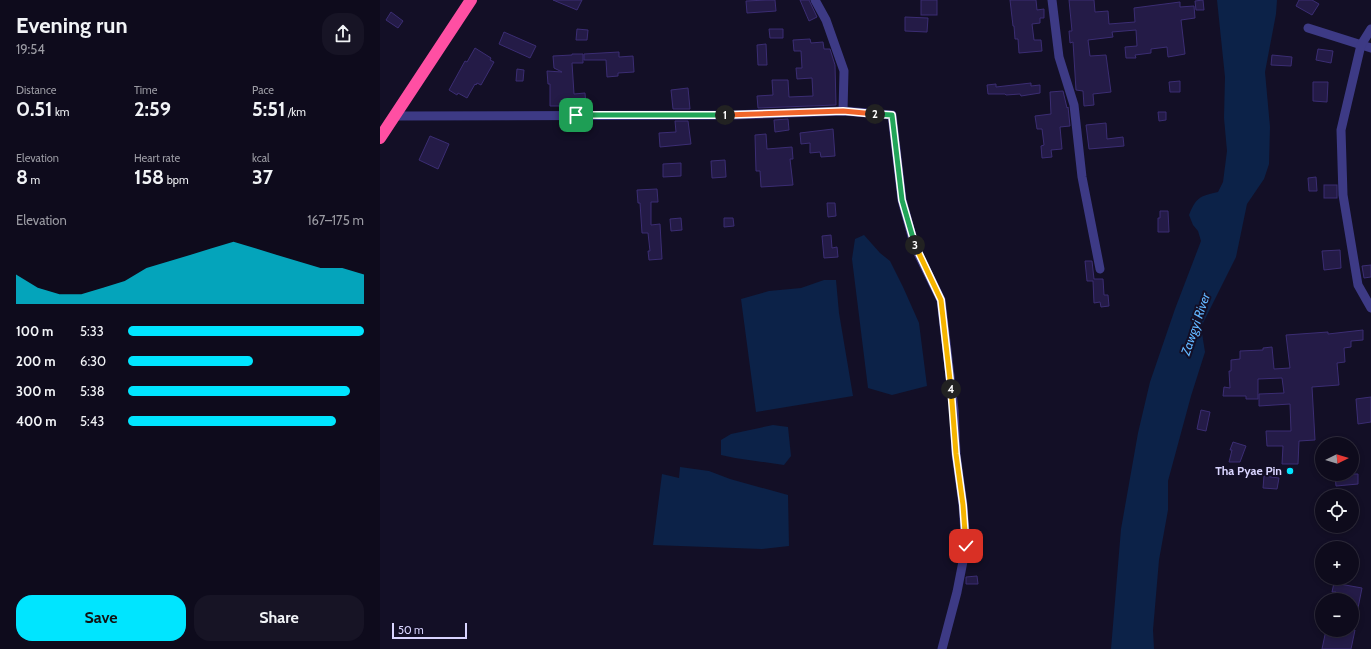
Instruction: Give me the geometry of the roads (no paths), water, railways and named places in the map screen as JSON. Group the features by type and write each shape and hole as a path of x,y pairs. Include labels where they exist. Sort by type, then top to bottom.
{"highway":[{"path":"380,138 471,0"}],"street":[{"path":"815,0 826,20 844,71 843,111"},
{"path":"1052,0 1059,57 1074,105 1082,177 1100,269"},
{"path":"1308,28 1371,48"},
{"path":"1371,29 1361,45 1341,130 1343,195 1358,285 1371,308"},
{"path":"395,116 733,115 843,111 892,115 902,200 915,247 941,300 954,410 956,454 963,505 966,546 957,592 942,649"}],"water":[{"name":"Zawgyi River","path":"1217,0 1277,0 1276,14 1265,72 1270,127 1269,164 1264,179 1247,204 1236,257 1201,327 1205,352 1191,396 1168,481 1168,510 1159,560 1153,630 1154,649 1111,649 1121,529 1138,433 1150,382 1175,309 1201,241 1198,231 1193,225 1189,215 1196,201 1206,195 1218,192 1223,182 1227,151 1224,118 1225,77"},
{"path":"864,235 880,253 890,261 919,323 927,386 892,395 868,388 852,259 855,239"},
{"path":"824,280 836,280 839,313 853,396 756,412 741,299 769,291 801,288"},
{"path":"773,425 788,427 791,456 784,465 721,455 721,440 731,434"},
{"path":"680,467 709,471 730,479 788,495 789,546 762,549 653,545 662,474 679,478"}],"place":[{"name":"Tha Pyae Pin","path":"1290,471"}]}
